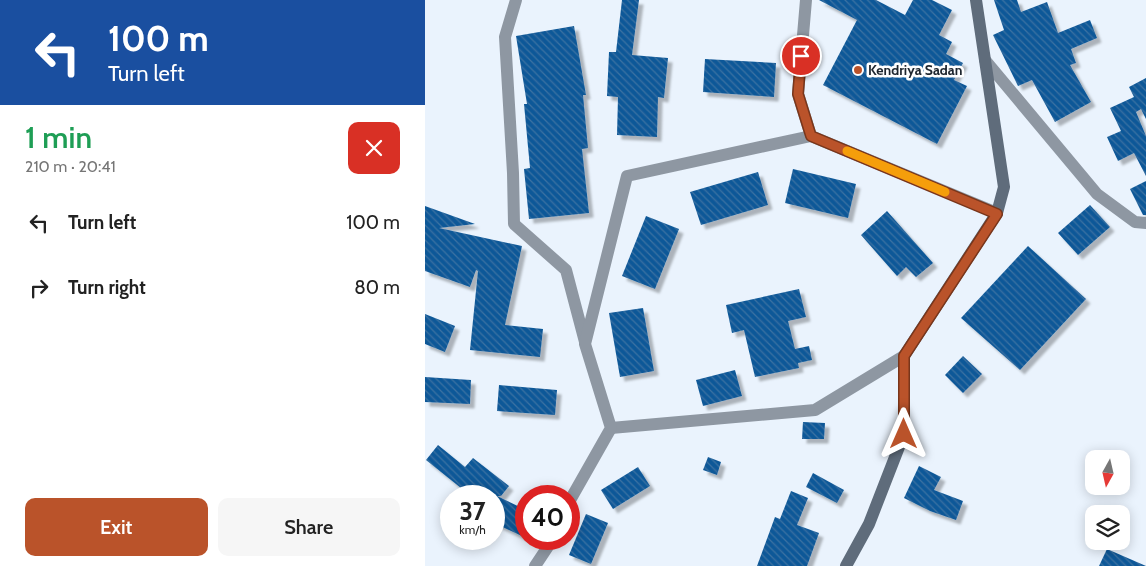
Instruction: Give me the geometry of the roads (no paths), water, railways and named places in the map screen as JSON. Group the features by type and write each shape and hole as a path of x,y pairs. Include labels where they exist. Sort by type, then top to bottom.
{"street":[{"path":"516,0 505,37 514,224 566,270 585,344 611,428 579,485"},
{"path":"806,0 798,94 811,136"},
{"path":"611,428 815,410 904,356 997,214 1004,187 976,0"},
{"path":"985,60 1097,194 1135,222 1146,223"},
{"path":"585,344 627,176 811,136 997,214"},
{"path":"847,566 869,524 904,434 904,356"},
{"path":"535,566 546,550"}],"place":[{"name":"Kendriya Sadan","path":"858,70"}]}
